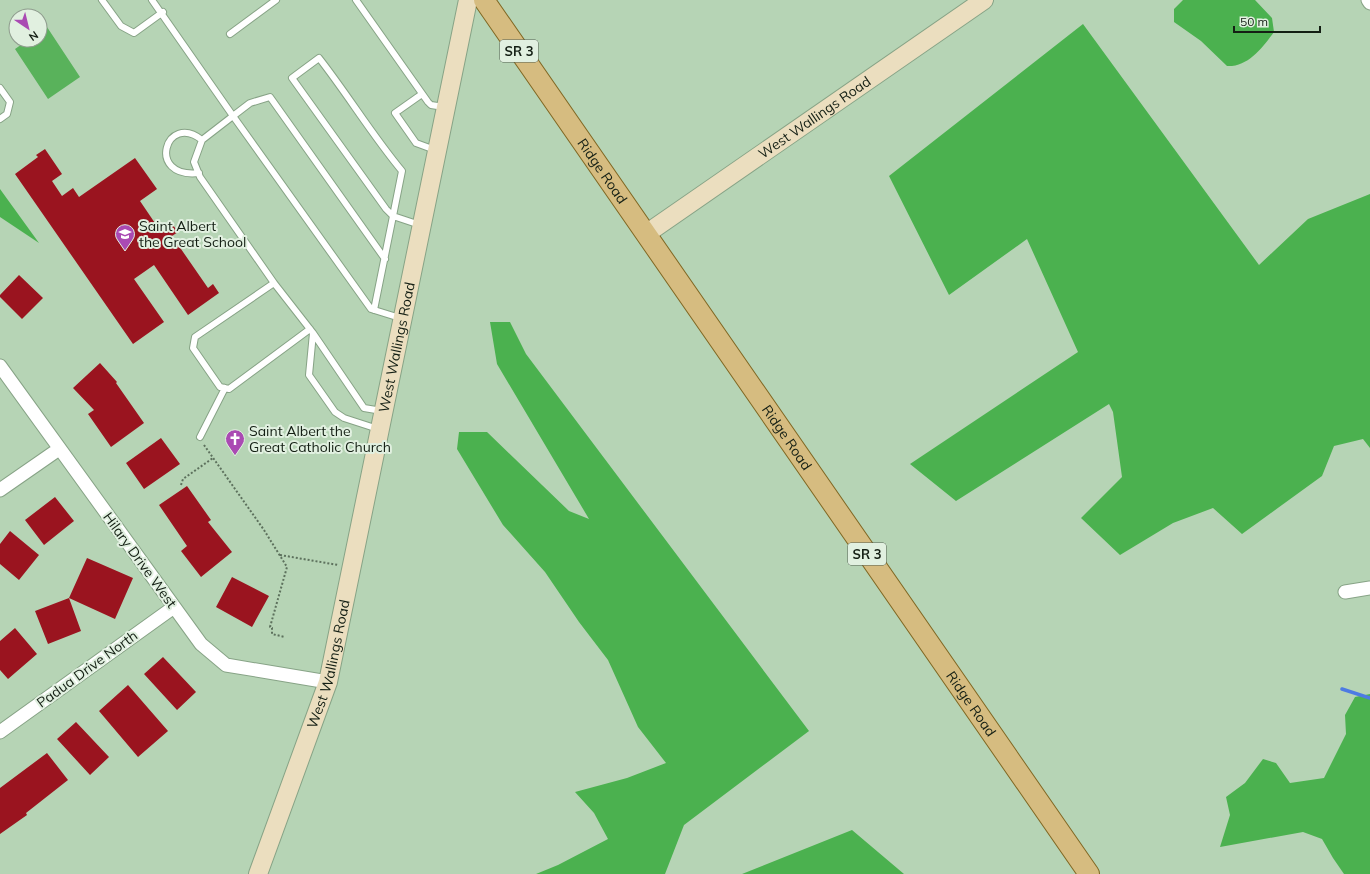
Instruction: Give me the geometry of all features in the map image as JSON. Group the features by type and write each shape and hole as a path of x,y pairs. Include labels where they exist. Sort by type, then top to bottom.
{"main road":[{"name":"Ridge Road","path":"484,0 1089,874"}],"street":[{"name":"West Wallings Road","path":"258,874 328,682 468,0"},
{"name":"West Wallings Road","path":"646,234 984,0"},
{"name":"Hilary Drive West","path":"0,366 200,644 226,665 328,682"},
{"path":"0,490 59,449"},
{"path":"1345,592 1370,588"},
{"name":"Padua Drive North","path":"0,732 174,606"}],"lane":[{"path":"102,0 121,26 134,33 163,12"},
{"path":"152,0 163,12 233,116 371,309 403,318"},
{"path":"230,34 276,0"},
{"path":"356,0 431,105 446,108"},
{"path":"374,310 385,259 393,216 402,171 385,150 341,86 319,58 292,78 386,209 393,216 422,225"},
{"path":"0,88 10,102 7,114 0,119"},
{"path":"422,94 396,113 416,143 437,151"},
{"path":"384,411 364,408 311,331 274,283 199,173 194,162 202,140 250,103 270,96 385,259"},
{"path":"199,173 187,174 175,171 166,154 168,145 174,137 184,132 194,133 202,140"},
{"path":"274,283 196,337 193,348 220,387 229,389 311,331"},
{"path":"311,331 309,375 328,403 335,412 344,418 380,430"},
{"path":"200,437 225,388"}],"path":[{"path":"200,437 280,555 287,568 270,627 272,628 272,634 285,637"},
{"path":"181,485 183,479 213,458"},
{"path":"280,555 338,565"}],"green space":[{"path":"1183,0 1255,0 1272,18 1274,32 1265,44 1248,60 1235,65 1227,66 1201,41 1174,22 1174,9"},
{"path":"1083,24 1259,265 1308,219 1370,194 1370,448 1363,439 1334,446 1322,476 1242,534 1213,508 1173,523 1120,555 1081,518 1122,477 1113,412 1109,404 956,501 910,464 1078,352 1027,239 949,295 889,176"},
{"path":"48,29 80,77 48,99 15,49 48,48"},
{"path":"0,189 39,243 0,217"},
{"path":"490,322 510,322 526,354 809,731 684,825 665,874 536,874 558,865 608,839 594,813 575,792 627,778 666,763 638,727 608,660 579,622 545,572 503,525 457,449 459,432 487,432 569,511 589,519 497,364"},
{"path":"1370,694 1370,874 1344,874 1322,839 1303,832 1220,847 1230,815 1226,797 1245,783 1263,759 1276,763 1290,783 1324,778 1346,734 1345,715 1355,697"},
{"path":"852,830 904,874 742,874"}],"building":[{"name":"Saint Albert the Great School","path":"45,149 62,174 52,181 62,196 73,188 79,197 135,158 157,189 140,201 159,229 170,221 178,232 172,236 208,288 213,284 219,293 188,315 154,265 134,279 164,322 133,344 15,174 38,157 36,155"},
{"path":"19,275 43,298 22,319 0,297 0,295"},
{"path":"100,363 117,382 116,383 144,423 111,447 88,414 94,410 73,388"},
{"path":"161,438 180,464 144,489 126,463"},
{"path":"187,486 211,520 208,522 232,552 201,577 181,551 187,546 159,505"},
{"path":"55,497 74,521 44,545 25,520"},
{"path":"10,531 39,555 19,580 0,564 0,544"},
{"path":"87,558 133,578 115,619 69,598"},
{"path":"232,577 269,596 252,627 216,607"},
{"path":"69,598 81,631 48,644 35,611"},
{"path":"15,628 37,654 8,679 0,670 0,641"},
{"path":"163,657 196,692 177,710 144,674"},
{"path":"128,685 168,731 138,757 99,711"},
{"path":"76,722 109,757 90,775 57,739"},
{"path":"47,753 68,780 26,813 27,815 0,834 0,788"}],"waterway":[{"path":"1342,689 1370,698"}],"place":[{"name":"Saint Albert the Great School","path":"125,251"},
{"name":"Saint Albert the Great Catholic Church","path":"235,456"}]}
